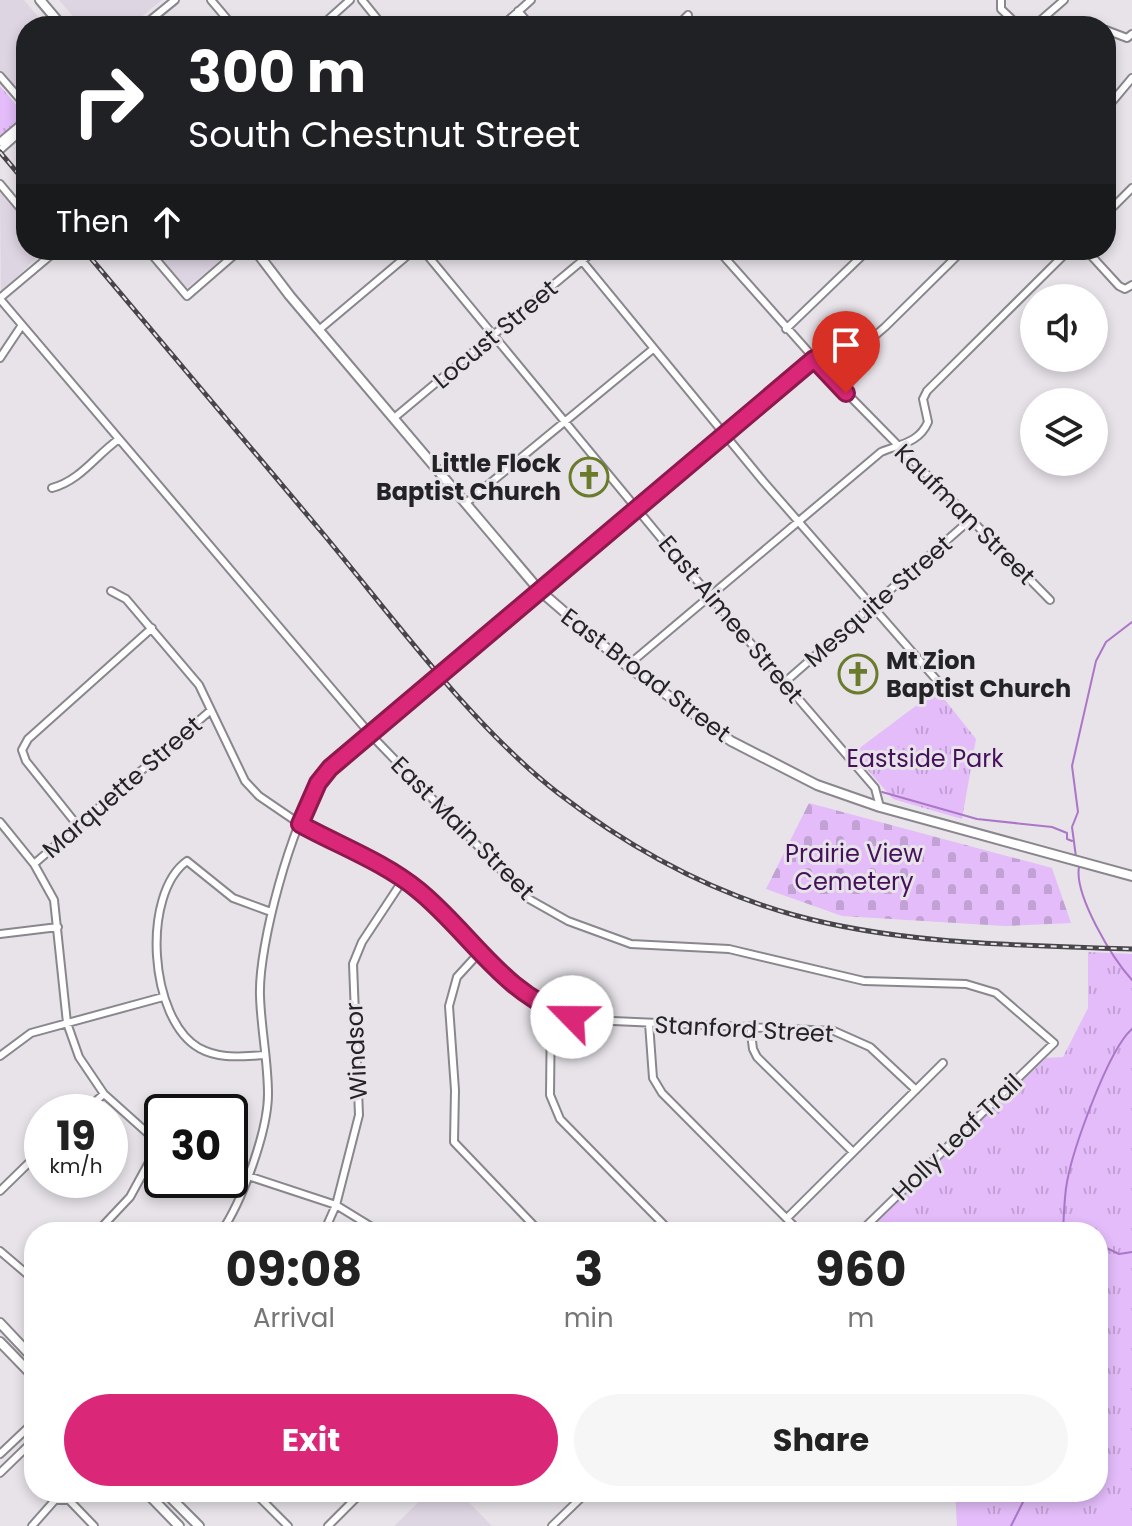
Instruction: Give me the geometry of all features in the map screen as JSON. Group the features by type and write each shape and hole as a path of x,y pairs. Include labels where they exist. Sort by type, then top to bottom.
{"main road":[{"path":"40,0 54,16"},
{"name":"East Broad Street","path":"263,260 539,590 627,666 731,741 817,785 880,807 1132,876"},
{"path":"371,735 539,590"},
{"path":"0,1323 24,1348"},
{"path":"0,1342 24,1367"},
{"path":"156,1502 179,1526"},
{"path":"175,1502 199,1526"}],"street":[{"path":"155,16 175,0"},
{"path":"211,0 225,16"},
{"path":"332,16 350,0"},
{"path":"362,0 375,16"},
{"path":"513,16 531,0"},
{"path":"1046,16 1064,0"},
{"path":"518,11 522,16"},
{"path":"1130,36 1132,45"},
{"path":"0,76 16,94"},
{"path":"1116,97 1132,78"},
{"path":"0,142 16,128"},
{"path":"0,150 16,136"},
{"path":"0,184 16,203"},
{"path":"1116,204 1132,188"},
{"path":"0,298 44,260"},
{"path":"156,260 187,296 228,260"},
{"path":"320,329 402,260"},
{"name":"East Aimee Street","path":"431,260 875,788 880,807"},
{"name":"Kaufman Street","path":"727,260 829,375 1050,600"},
{"path":"786,329 858,260"},
{"path":"829,375 885,327 953,260"},
{"path":"627,666 881,452 909,443 926,428 928,422 923,399 934,382 1059,260"},
{"path":"1096,260 1125,289 1132,285"},
{"path":"582,261 797,521 948,693"},
{"name":"Locust Street","path":"394,418 495,337 582,261"},
{"name":"East Main Street","path":"0,298 371,735 508,881 529,899 568,921 631,944 729,949 864,981 966,984 996,993 1054,1043"},
{"path":"0,358 22,325"},
{"path":"466,503 653,349"},
{"path":"539,590 814,359"},
{"path":"52,488 82,474 101,452 119,439"},
{"name":"Mesquite Street","path":"785,682 970,520"},
{"name":"Stanford Street","path":"111,591 126,599 199,685 245,781 272,807 403,880 427,898 504,978 551,1010 591,1020 817,1028 851,1037 870,1047 916,1090"},
{"path":"78,826 26,761 22,750 28,739 152,628"},
{"name":"Marquette Street","path":"34,864 211,710"},
{"path":"248,1171 261,1136 268,1096 260,995 261,950 271,912 300,824 318,783 330,768 371,735"},
{"path":"0,822 34,864 54,900 67,1023 79,1057 104,1094"},
{"path":"265,1055 223,1057 198,1047 181,1032 163,997 158,971 160,902 175,869 187,861 233,898 271,912"},
{"name":"Windsor","path":"328,1222 336,1205 359,1115 353,964 362,942 403,880"},
{"path":"0,934 58,927"},
{"path":"479,953 457,977 449,1006 455,1090 454,1142 530,1222"},
{"path":"0,1056 31,1033 163,997"},
{"path":"551,1010 550,1095 560,1119 661,1222"},
{"path":"649,1023 651,1068 662,1093 791,1222"},
{"path":"750,1026 757,1057 853,1152"},
{"name":"Holly Leaf Trail","path":"870,1222 1054,1043"},
{"path":"787,1218 943,1063"},
{"path":"128,1116 144,1130"},
{"path":"0,1191 24,1168"},
{"path":"106,1222 130,1197 144,1173"},
{"path":"248,1177 336,1205 364,1222"},
{"path":"228,1222 238,1198"},
{"path":"0,1251 24,1271"},
{"path":"0,1454 24,1431"},
{"path":"0,1473 24,1450"},
{"path":"32,1526 53,1502"},
{"path":"71,1502 94,1526"},
{"path":"264,1502 288,1526"},
{"path":"328,1526 352,1502"},
{"path":"552,1526 577,1502"}],"shaded area":[{"path":"0,0 24,0 38,16 16,16 16,91 0,73"},
{"path":"59,0 162,0 142,16 73,16"},
{"path":"0,191 16,210 16,260 35,260 1,292"},
{"path":"163,260 220,260 187,288"},
{"path":"419,1502 469,1502 492,1526 394,1526"}],"green space":[{"path":"0,86 16,104 16,124 0,138"},
{"name":"Eastside Park","path":"937,690 976,739 962,819 893,799 853,753"},
{"path":"888,734 901,750 880,765 868,749"},
{"name":"Prairie View Cemetery","path":"809,803 1052,868 1071,923 1005,926 842,916 766,889"},
{"path":"1088,952 1132,954 1132,1526 957,1526 956,1502 1108,1502 1108,1222 876,1222 1046,1058 1063,1057 1088,1008"}],"waterway":[{"path":"1076,857 1072,827 1078,812 1072,766 1096,661 1106,642 1132,622"},
{"path":"882,792 977,819 1052,827 1067,833 1067,839 1072,841"},
{"path":"1079,867 1079,879 1088,909 1105,942 1132,980"},
{"path":"1064,1222 1067,1182 1076,1147 1102,1078 1132,1029"},
{"path":"1108,1249 1119,1254 1132,1252"},
{"path":"1011,1526 1023,1502"}],"railway":[{"path":"0,152 16,171"},
{"path":"92,260 466,705 527,767 612,831 700,880 762,905 835,925 962,942 1132,949"}],"place":[{"name":"Little Flock Baptist Church","path":"589,477"},
{"name":"Mt Zion Baptist Church","path":"858,674"}],"route":[{"path":"572,1017 551,1010 504,978 415,887 300,824 318,783 330,768 814,359 846,393"}]}
